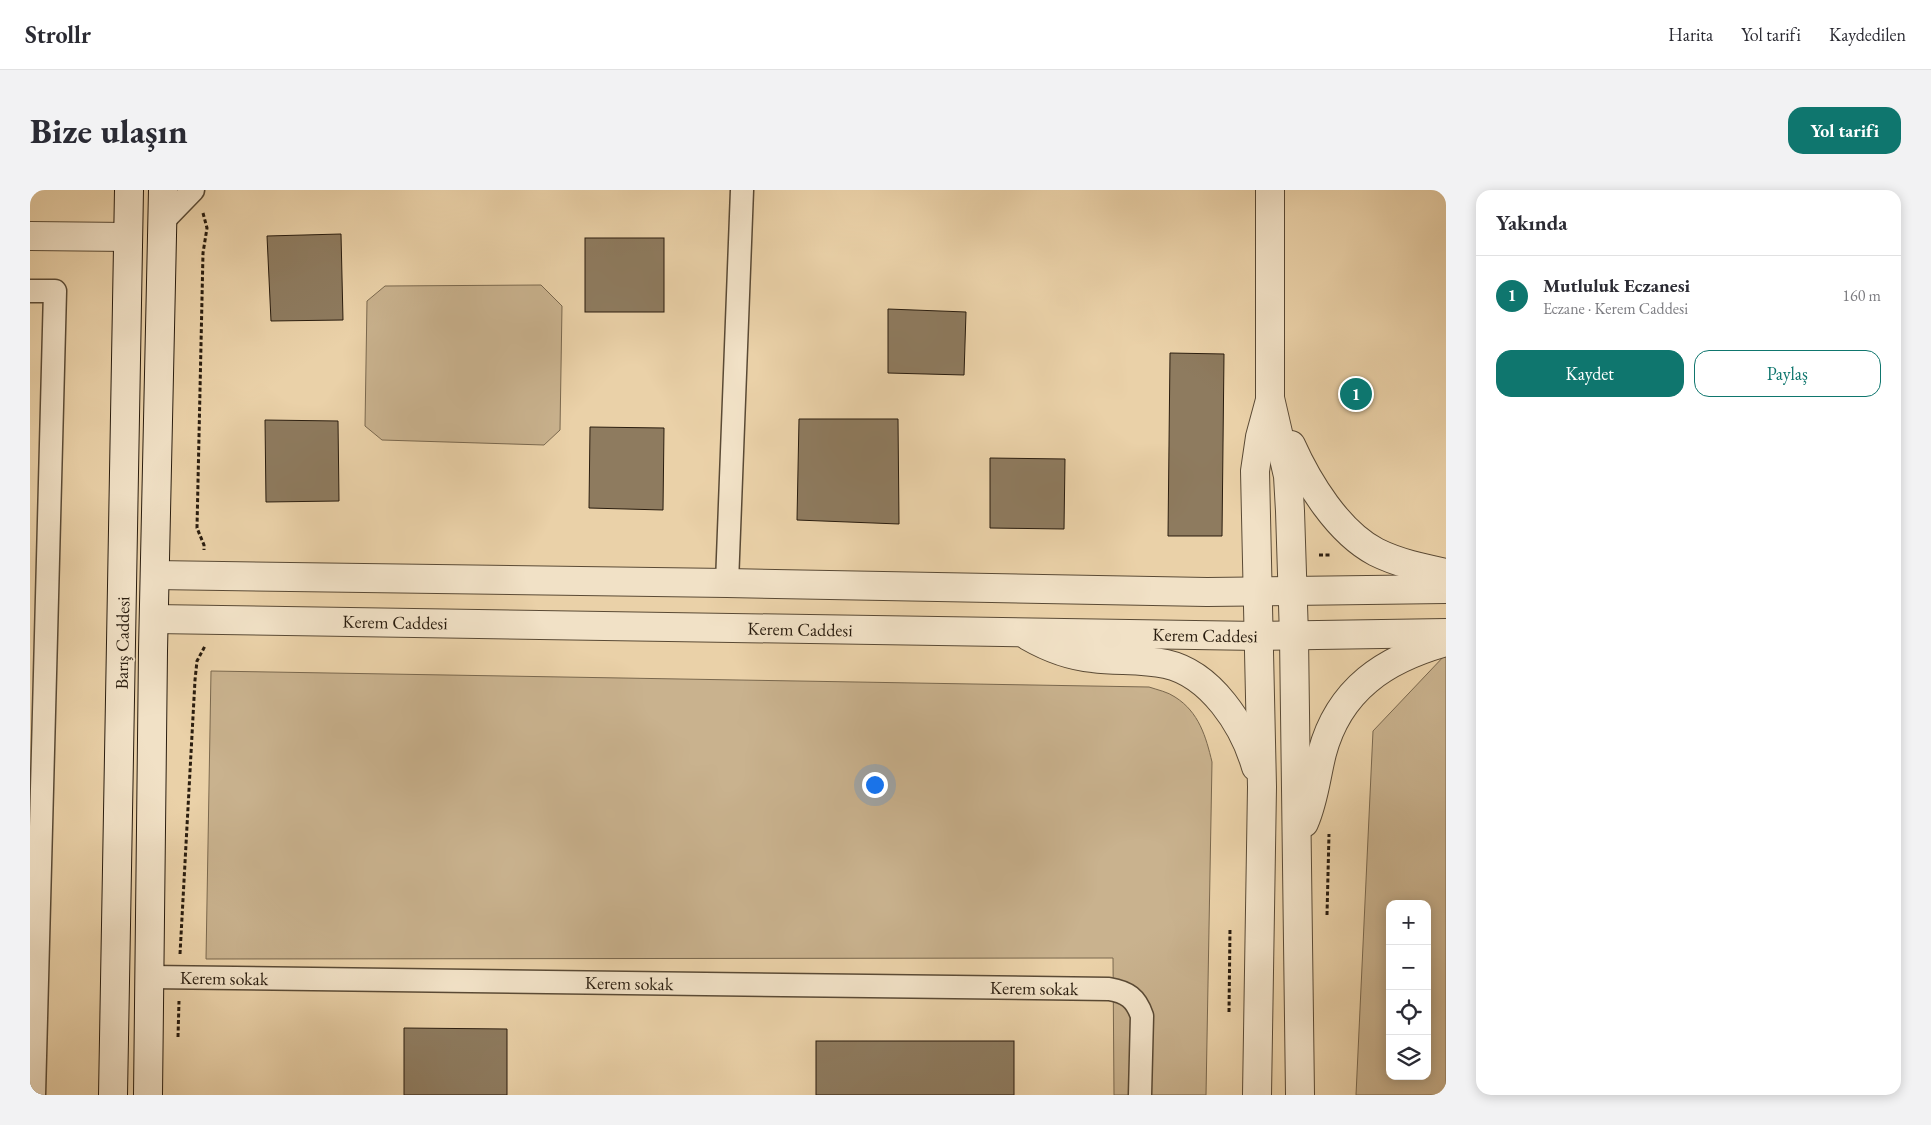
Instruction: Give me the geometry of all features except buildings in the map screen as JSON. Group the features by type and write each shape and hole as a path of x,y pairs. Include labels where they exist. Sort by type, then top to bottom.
{"street":[{"name":"Barış Caddesi","path":"113,1095 129,190"},
{"name":"Barış Caddesi","path":"148,1095 154,619 163,190"},
{"path":"728,583 742,190"},
{"path":"1270,190 1270,398 1288,476 1293,591 1300,1095"},
{"path":"162,222 198,199"},
{"path":"30,236 128,237"},
{"path":"30,291 55,292 37,718 34,1095"},
{"path":"1270,398 1300,464 1315,491 1333,515 1375,551 1415,567 1446,572"},
{"path":"1257,1095 1262,787 1255,471 1260,437 1270,398"},
{"path":"155,575 1197,592 1446,589"},
{"name":"Kerem Caddesi","path":"154,619 1259,636 1446,633"},
{"path":"1020,632 1068,654 1167,664 1182,669 1207,687 1231,714 1249,747 1262,787"},
{"path":"1297,838 1308,815 1329,733 1345,703 1369,678 1386,666 1404,656 1446,642"},
{"name":"Kerem sokak","path":"149,977 1109,989 1122,991 1134,999 1142,1016 1140,1095"}],"path":[{"path":"198,199 207,228 203,253 197,528 204,545"},
{"path":"178,1046 179,977 195,680 197,661 206,647"},
{"path":"1327,920 1329,833"},
{"path":"1229,1018 1231,921"}],"shaded area":[{"path":"541,285 562,306 560,430 544,445 382,440 365,426 367,301 385,286"},
{"path":"1446,654 1446,1095 1356,1095 1373,731"},
{"path":"211,671 1149,687 1169,694 1183,703 1196,718 1204,734 1212,762 1206,1095 1114,1095 1113,958 206,959"}],"place":[{"name":"Mutluluk Eczanesi","path":"1356,394"}]}
